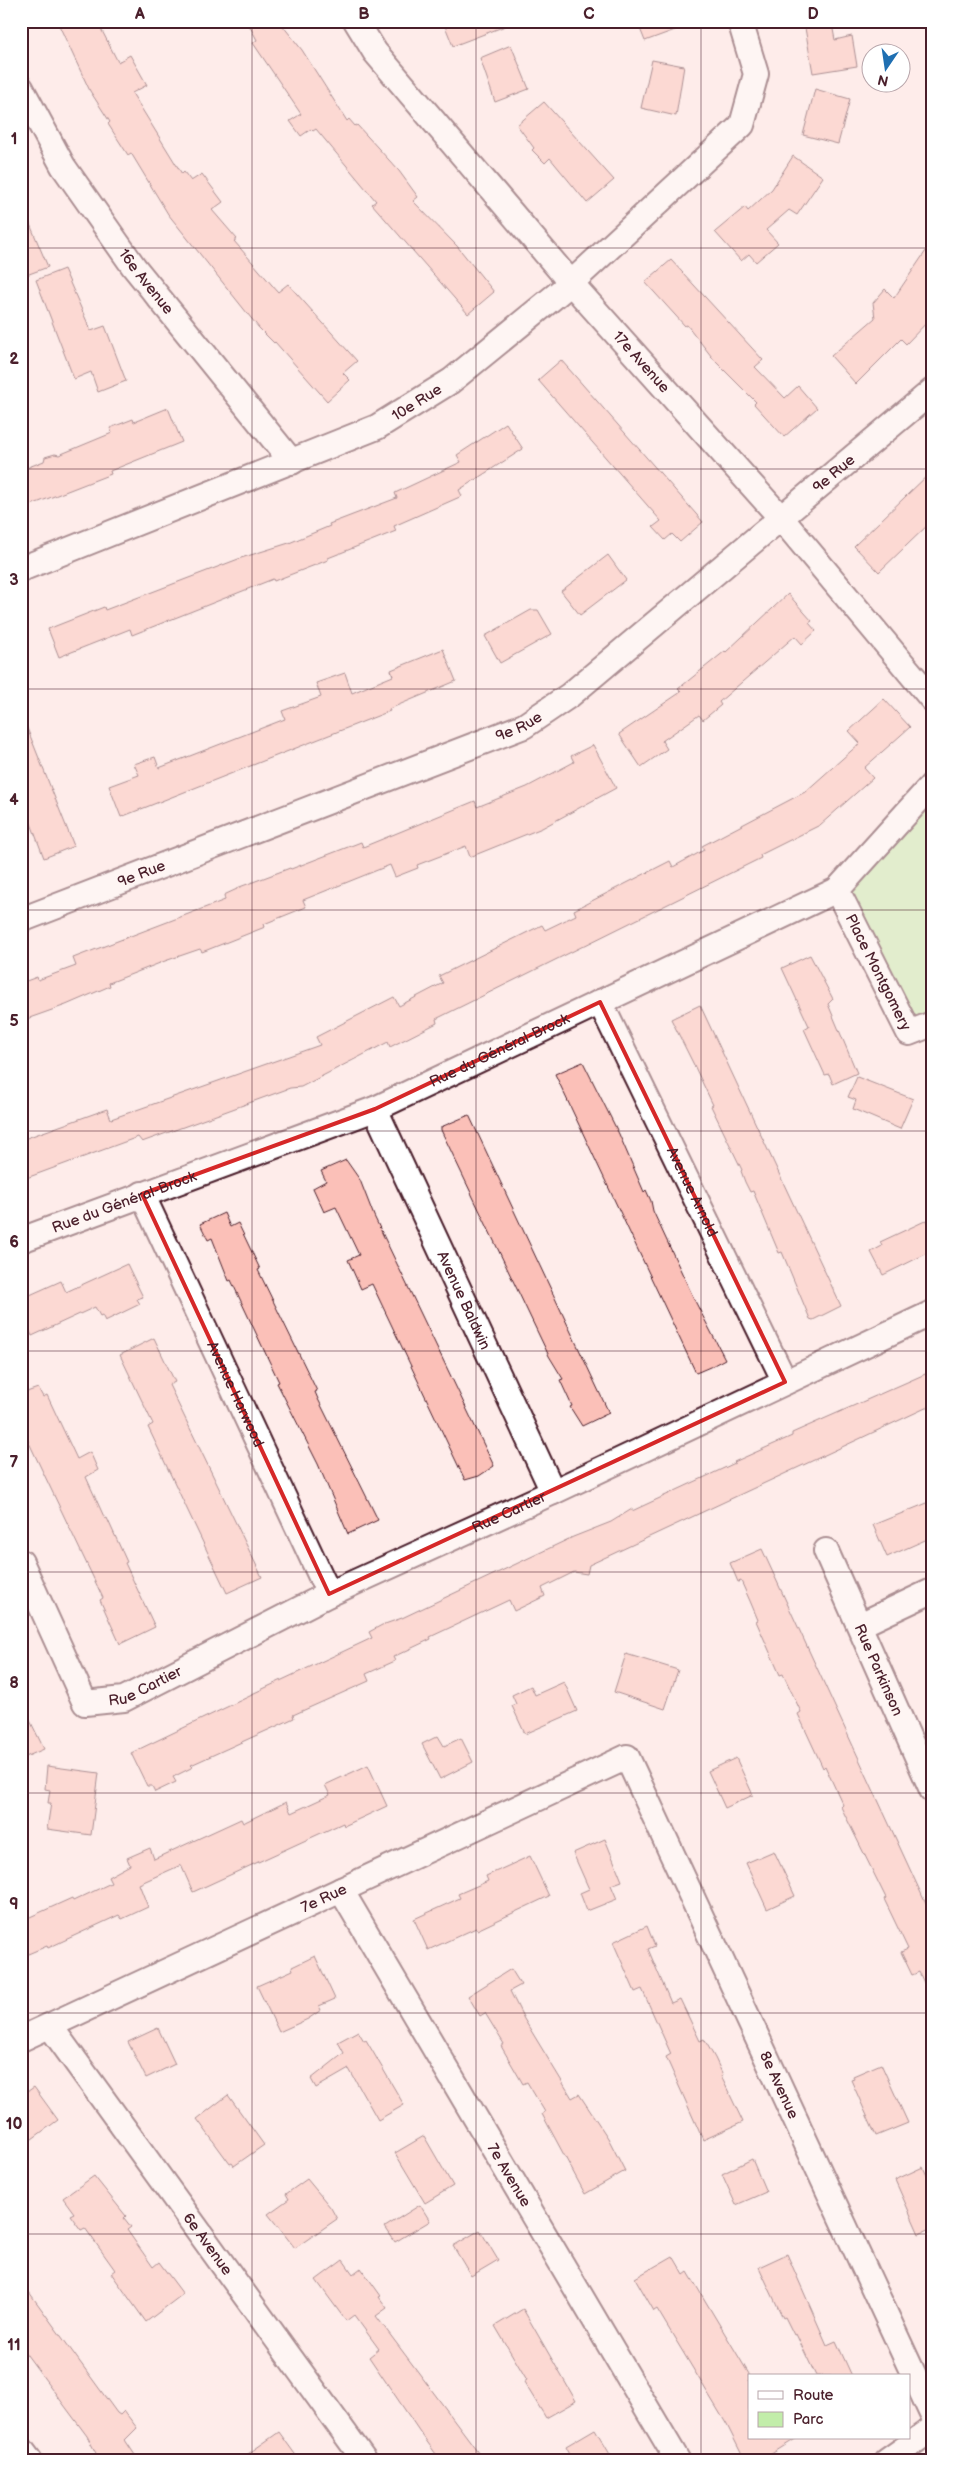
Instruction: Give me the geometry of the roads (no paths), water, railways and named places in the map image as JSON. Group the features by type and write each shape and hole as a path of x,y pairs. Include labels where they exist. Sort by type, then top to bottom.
{"street":[{"name":"17e Avenue","path":"356,21 375,52 571,283 781,518 932,698"},
{"name":"10e Rue","path":"21,569 377,427 451,381 571,283 742,125 756,74 740,21"},
{"name":"16e Avenue","path":"21,88 63,166 134,267 292,462"},
{"name":"9e Rue","path":"21,920 524,726 570,695 932,391"},
{"name":"Rue du Général-Brock","path":"21,1240 375,1110 837,890 932,785"},
{"name":"Place Montgomery","path":"837,890 909,1033 932,1024"},
{"name":"Avenue Arnold","path":"600,1002 785,1382"},
{"name":"Avenue Baldwin","path":"375,1110 553,1492"},
{"name":"Avenue Harwood","path":"142,1194 329,1594"},
{"name":"Rue Cartier","path":"21,1562 85,1703 124,1699 329,1594 553,1492 932,1313"},
{"name":"Rue Parkinson","path":"826,1551 932,1790"},
{"path":"860,1625 932,1591"},
{"name":"7e Rue","path":"21,2039 627,1757"},
{"name":"8e Avenue","path":"627,1757 932,2414"},
{"name":"7e Avenue","path":"341,1890 678,2461"},
{"name":"6e Avenue","path":"50,2026 365,2461"},
{"path":"887,2461 932,2429"},
{"path":"21,2449 30,2461"}]}
